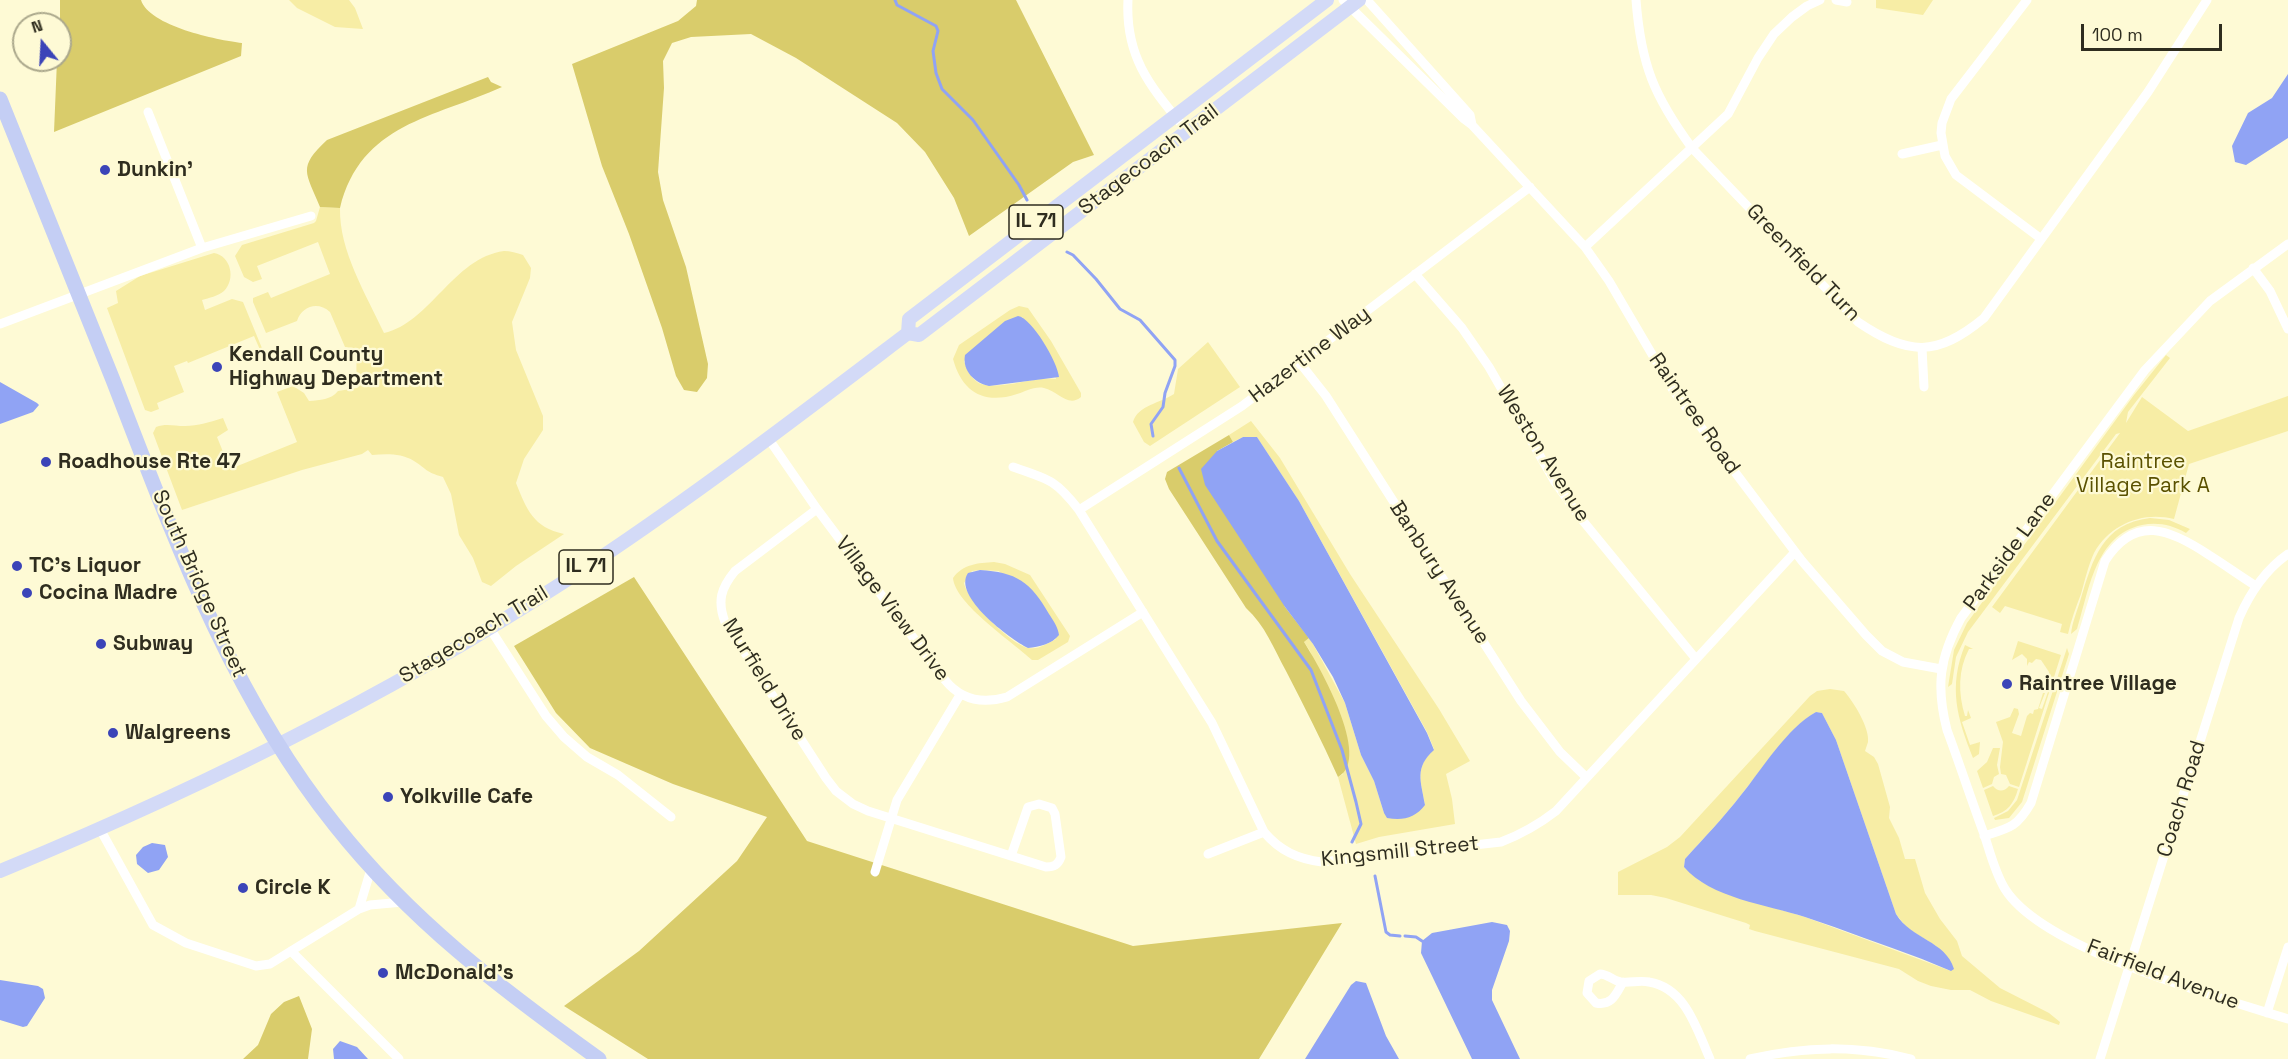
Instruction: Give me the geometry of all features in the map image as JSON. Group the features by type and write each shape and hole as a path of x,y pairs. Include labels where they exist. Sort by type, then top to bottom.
{"highway":[{"name":"South Bridge Street","path":"0,99 203,603 278,745 319,805 371,869 403,902 473,964 599,1059"}],"main road":[{"name":"Stagecoach Trail","path":"908,333 909,319 1326,0"},
{"name":"Stagecoach Trail","path":"0,871 100,829 278,745 396,682 592,563 679,504 908,333 920,335 1187,131 1350,2"}],"street":[{"path":"1128,0 1127,18 1133,51 1149,83 1187,131"},
{"name":"Raintree Road","path":"1368,0 1470,115 1473,125"},
{"name":"Greenfield Turn","path":"1636,0 1644,58 1653,88 1670,118 1692,148 1858,322 1881,338 1902,345 1922,348 1947,342 1965,333 1984,318 2148,92 2207,0"},
{"path":"1585,247 1728,114 1774,34 1792,17 1820,0"},
{"path":"1836,0 1847,2"},
{"path":"2027,0 1951,99 1942,123 1942,145 1950,166 1963,182 2040,238"},
{"name":"Raintree Road","path":"1350,2 1464,119 1473,125 1585,247 1609,281 1673,390 1795,552 1866,635 1882,651 1903,662 1941,669"},
{"path":"148,112 202,248"},
{"path":"1902,154 1942,145"},
{"name":"Hazertine Way","path":"1079,510 1220,422 1530,187"},
{"path":"0,324 202,248 310,216"},
{"name":"Parkside Lane","path":"1984,836 1945,722 1941,697 1941,669 1948,644 1961,618 2145,370 2210,301 2288,244"},
{"path":"2253,268 2270,291 2288,329"},
{"name":"Weston Avenue","path":"1415,274 1462,328 1476,348 1555,482 1579,516 1696,659"},
{"path":"1922,348 1924,387"},
{"name":"Banbury Avenue","path":"1300,363 1326,396 1521,701 1560,752 1586,777"},
{"name":"Village View Drive","path":"768,438 817,509 945,680 960,695 984,700 1007,697 1143,612"},
{"name":"Kingsmill Street","path":"1013,466 1049,479 1065,492 1079,510 1212,723 1264,832 1286,852 1304,860 1323,862 1501,842 1538,826 1556,811 1795,552"},
{"name":"Murfield Drive","path":"817,509 735,571 720,595 720,609 725,622 836,791 853,804 890,819 1046,867 1053,867 1059,863 1061,857 1055,814 1052,808 1039,804 1028,807 1011,856"},
{"path":"1984,836 2008,828 2021,820 2031,803 2105,561 2113,549 2123,540 2149,530 2163,531 2176,535 2256,586"},
{"name":"Coach Road","path":"2100,1059 2239,618 2256,586 2278,561 2288,554"},
{"path":"489,627 546,716 564,737 587,757 618,775 671,817"},
{"path":"875,872 897,800 960,695"},
{"path":"100,829 153,925 186,943 256,966 270,964 359,909 380,903 403,902"},
{"path":"1208,854 1264,832"},
{"name":"Fairfield Avenue","path":"1984,836 2005,888 2029,915 2081,944 2129,966 2288,1019"},
{"path":"359,909 371,869"},
{"path":"2267,1013 2288,946"},
{"path":"291,951 399,1059"},
{"path":"1623,982 1651,982 1673,992 1687,1009 1710,1059"},
{"path":"1750,1059 1784,1052 1827,1048 1859,1049 1911,1059"}],"green space":[{"path":"289,0 349,0 355,8 363,29 335,27 297,8"},
{"path":"1876,0 1933,0 1923,15 1876,8"},
{"path":"320,207 340,208 344,240 349,256 384,333 400,327 415,317 456,277 470,265 486,256 504,251 516,253 523,255 531,268 530,278 512,322 516,350 543,416 543,430 524,459 516,483 532,516 545,527 564,534 491,586 482,582 473,558 459,535 451,494 443,477 399,455 372,455 368,450 362,454 302,470 182,510 153,433 156,427 204,424 223,418 228,430 217,437 230,469 297,442 277,392 293,386 304,393 309,401 329,398 338,391 357,388 362,384 363,380 357,376 355,352 353,348 345,347 330,312 320,307 311,307 299,316 297,321 266,333 253,302 253,298 268,292 271,298 330,274 318,242 257,266 262,279 253,282 244,277 235,256 242,245 314,223"},
{"path":"214,253 220,255 228,263 231,274 228,286 222,293 202,300 205,310 232,299 243,302 266,358 264,359 254,336 188,363 187,361 174,366 184,392 157,403 159,409 151,412 145,410 107,308 118,303 116,291 140,276"},
{"path":"1019,306 1028,308 1051,341 1081,393 1081,397 1072,401 1044,388 1033,388 994,398 976,393 962,380 953,359 959,345","holes":["1022,317 1044,344 1056,379 1037,379 992,386 976,381 964,361"]},
{"path":"1208,342 1240,387 1150,446 1144,442 1133,422 1136,416 1145,408 1174,394 1178,369"},
{"name":"Raintree Village Park A","path":"2166,355 2170,358 2128,412 2126,423 2142,397 2188,431 2288,396 2288,431 2189,464 2174,519 2151,517 2139,519 2118,527 2109,534 2094,553 2068,634 2060,632 2062,624 2005,606 2000,613 1992,607 2120,433 2116,434 1968,632 1956,657 1952,684 1948,687 1954,650 1967,623 2134,395"},
{"path":"1251,421 1280,458 1350,574 1439,709 1470,761 1446,774 1455,824 1379,837 1356,844 1338,777 1343,774 1310,651 1304,642 1309,638 1345,703 1361,755 1374,781 1384,813 1425,805 1420,775 1424,762 1434,749 1427,732 1299,501 1257,437 1243,437 1233,442 1229,435"},
{"path":"2150,518 2169,520 2190,529 2186,533 2165,525 2142,525 2126,531 2114,540 2096,566 2077,629 2071,634 2090,570 2102,546 2121,528"},
{"path":"994,562 1005,564 1030,575 1070,636 1068,642 1038,660 1032,660 974,611 956,588 953,578 966,567","holes":["972,571 999,571 1056,639 1043,646 1029,648 1012,639 981,611 964,583"]},
{"path":"2018,641 2061,655 2019,787 2010,784 2006,775 2001,774 2003,742 1996,722 2010,717 2014,708 2018,709 2019,714 2012,733 2021,736 2027,716 2038,709 2043,693 2045,693 2039,708 2042,709 2050,686 2047,680 2049,672 2041,660 2036,659 2032,663 2029,662 2027,666 2027,659 2022,654 2012,660"},
{"path":"1965,645 1973,649 1969,649 1965,657 1960,690 1965,716 1968,710 1971,718 1962,722 1970,745 1980,742 1979,754 1973,758 1959,716 1956,689 1960,660"},
{"path":"2067,648 2069,654 2022,802 2009,818 1995,820 1994,818 2008,811 2017,800"},
{"path":"1830,689 1844,691 1860,715 1868,736 1865,751 1874,757 1878,764 1890,807 1889,818 1899,838 1905,859 1915,859 1925,893 1940,919 1957,941 1962,956 2000,988 2049,1013 2060,1022 2059,1025 1991,1001 1970,990 1951,990 1931,986 1899,969 1755,931 1749,929 1750,925 1746,923 1666,898 1651,895 1618,895 1618,872 1667,847 1680,837 1817,691","holes":["1816,712 1822,713 1836,740 1896,914 1907,928 1936,946 1951,971 1805,917 1730,895 1700,881 1684,867 1685,859 1728,811 1786,739 1806,719"]},
{"path":"1993,748 2000,748 1997,765 1999,774 1994,777 1992,784 1983,788 1977,771 1987,762"},
{"path":"1993,786 2001,790 2009,786 2018,789 2009,807 1993,816 1984,790"}],"shaded area":[{"path":"60,0 141,0 147,9 170,24 201,35 242,43 241,56 54,132 56,72 72,72 72,12 60,12"},
{"path":"697,0 1016,0 1094,155 1073,162 969,236 954,198 925,152 897,123 796,58 751,34 691,37 672,43 663,61 664,88 658,172 663,200 686,267 708,364 707,378 697,392 684,390 676,376 629,234 602,166 572,64 678,21 696,6"},
{"path":"488,77 491,82 502,87 403,127 365,158 350,180 340,208 320,207 307,171 311,157 327,140"},
{"path":"1229,435 1233,442 1217,451 1285,607 1309,638 1304,642 1330,690 1346,732 1349,751 1347,767 1338,777 1269,638 1246,608 1169,489 1165,479 1167,472"},
{"path":"634,577 807,841 1133,946 1342,923 1259,1059 648,1059 564,1006 639,951 737,861 767,817 673,784 590,748 556,713 514,646"},
{"path":"299,996 312,1029 308,1059 243,1059 258,1045 271,1014 284,1002"}],"water":[{"path":"2288,74 2288,138 2246,165 2235,162 2232,146 2248,113 2272,98"},
{"path":"1018,316 1037,332 1058,370 1059,377 989,386 974,379 966,366 965,355 1005,321"},
{"path":"0,382 39,405 33,412 0,424"},
{"path":"1243,437 1257,437 1299,501 1427,733 1434,750 1424,763 1420,775 1425,805 1413,816 1403,819 1387,818 1374,781 1361,755 1345,703 1333,677 1205,485 1201,469 1217,451"},
{"path":"980,570 1013,576 1029,587 1042,603 1058,629 1059,635 1053,641 1028,648 1009,636 985,616 968,593 965,582 968,573"},
{"path":"1816,712 1822,713 1836,740 1896,914 1910,929 1944,952 1954,969 1951,971 1820,922 1724,893 1695,878 1684,867 1685,859 1734,803 1785,738"},
{"path":"152,843 165,845 168,857 159,870 148,873 137,864 136,855 143,847"},
{"path":"1492,922 1507,925 1510,931 1509,941 1492,990 1492,1000 1520,1059 1472,1059 1421,953 1422,941 1432,933"},
{"path":"0,980 38,986 43,989 45,998 27,1026 23,1027 0,1020"},
{"path":"1356,981 1366,983 1386,1036 1399,1059 1305,1059 1351,985"},
{"path":"340,1041 357,1047 368,1059 334,1059 333,1049"}],"waterway":[{"path":"895,0 897,5 936,26 938,31 933,51 936,73 942,89 973,120 1027,200"},
{"path":"1067,252 1073,255 1096,279 1120,309 1140,320 1175,360 1163,407 1151,424 1153,436"},
{"path":"1179,468 1217,541 1311,670 1342,750 1356,802 1361,824 1352,842"},
{"path":"1375,876 1386,932 1400,936"},
{"path":"1405,936 1416,937 1422,941"}],"place":[{"name":"Dunkin'","path":"105,170"},
{"name":"Kendall County Highway Department","path":"217,367"},
{"name":"Roadhouse Rte 47","path":"46,462"},
{"name":"TC's Liquor","path":"17,566"},
{"name":"Cocina Madre","path":"27,593"},
{"name":"Subway","path":"101,644"},
{"name":"Raintree Village","path":"2007,684"},
{"name":"Walgreens","path":"113,733"},
{"name":"Yolkville Cafe","path":"388,797"},
{"name":"Circle K","path":"243,888"},
{"name":"McDonald's","path":"383,973"}]}
